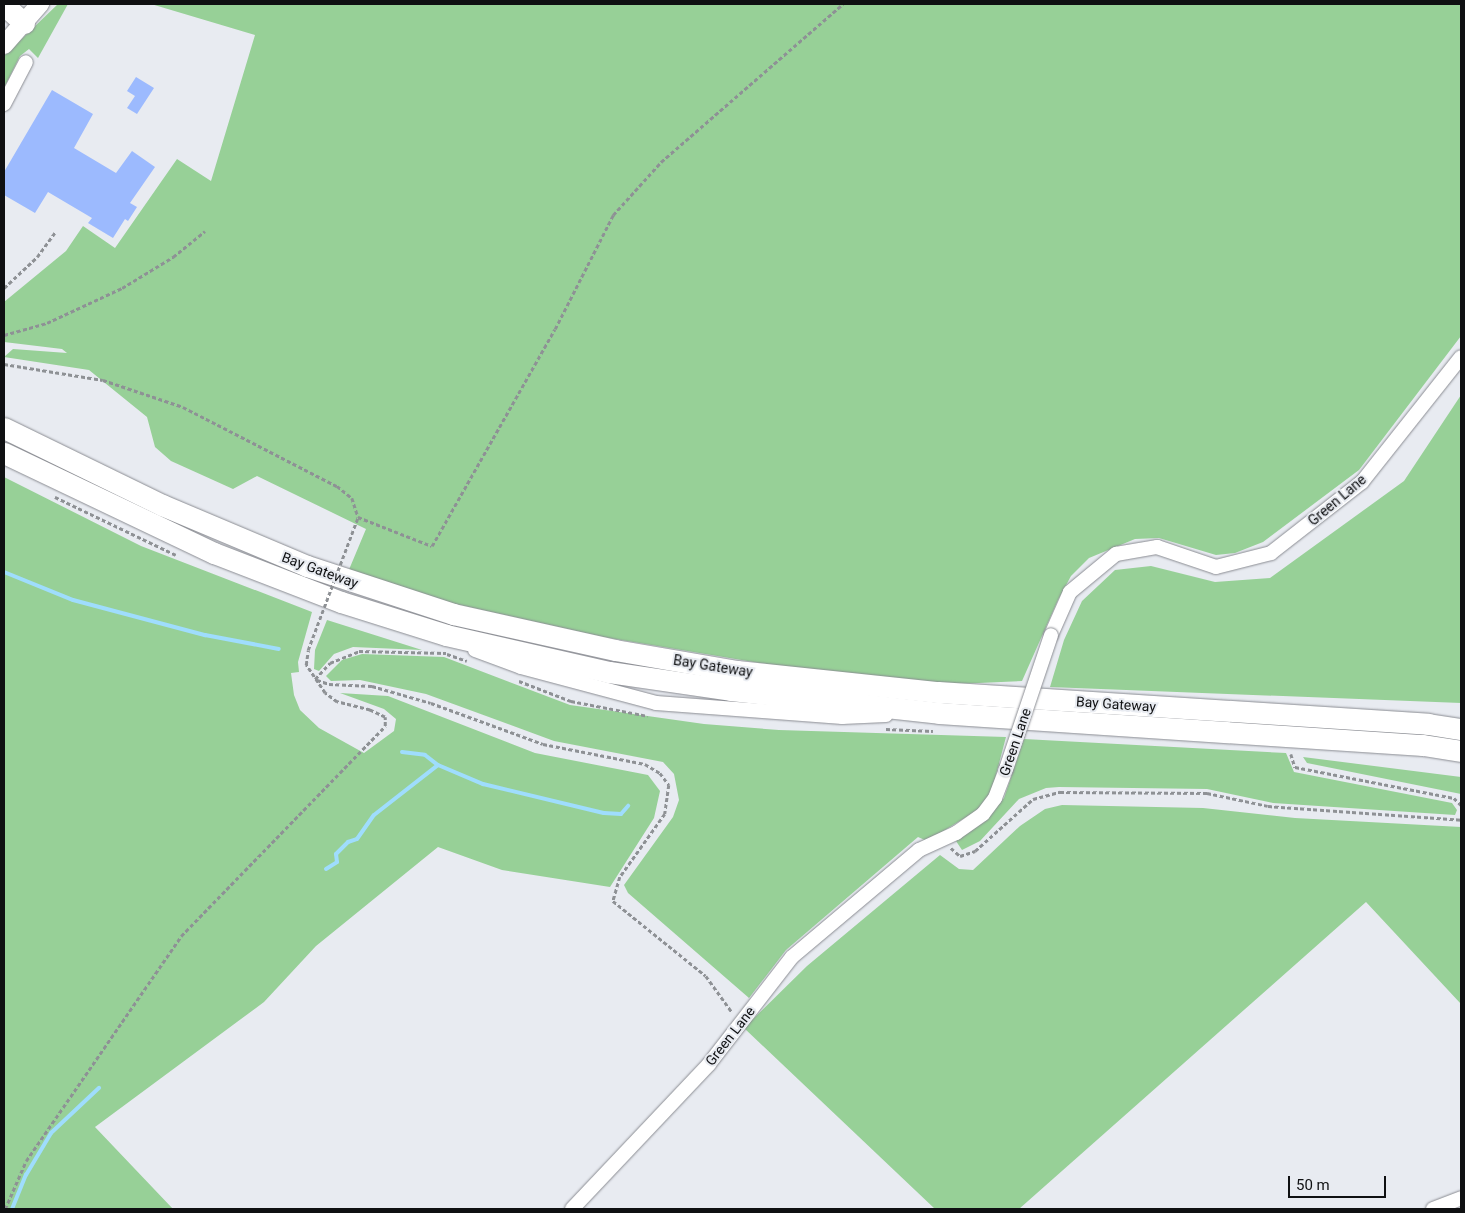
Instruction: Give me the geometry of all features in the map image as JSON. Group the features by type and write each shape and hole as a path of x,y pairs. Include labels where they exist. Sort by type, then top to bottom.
{"highway":[{"name":"Bay Gateway","path":"4,428 162,505 307,566 453,614 615,650 737,671 938,692 1428,724 1461,730"},
{"name":"Bay Gateway","path":"4,453 191,543 341,602 446,634 609,672 732,690 939,713 1423,745 1461,751"}],"main road":[{"path":"4,45 20,10"}],"street":[{"path":"4,104 26,62"},
{"name":"Green Lane","path":"572,1209 681,1095 792,957 919,850 942,840 983,814 995,798 1051,635 1070,592 1116,554 1157,548 1216,567 1271,554 1362,482 1461,357"},
{"path":"1428,724 1461,723"},
{"path":"1440,1208 1461,1198"}],"path":[{"path":"358,517 432,546 555,329 613,215 661,162 842,4"},
{"path":"4,288 37,257 56,231"},
{"path":"4,336 46,323 122,288 173,257 205,231"},
{"path":"4,364 103,380 183,407 336,486 352,498 358,517 308,650 306,665 325,693 338,702 370,710 386,717 385,726 358,751 181,936 26,1160 5,1209"},
{"path":"316,679 330,663 359,651 446,653"},
{"path":"316,679 329,684 372,686 431,703 542,744 645,764 660,772 669,785 664,814 620,877 613,901 706,976 730,1009 743,1020"},
{"path":"1290,750 1295,767 1454,798 1461,805"},
{"path":"942,840 960,856 975,851 1033,798 1060,792 1207,793 1268,806 1461,820"}],"green space":[{"path":"58,4 68,4 38,58 29,49 20,56 4,88 4,56"},
{"path":"151,4 1461,4 1461,336 1359,470 1263,542 1235,553 1216,555 1159,538 1135,539 1089,558 1071,576 1058,600 1022,681 956,684 808,671 603,637 428,598 348,572 366,529 257,476 233,489 171,461 155,447 147,417 89,370 4,357 13,349 67,353 62,349 4,342 4,302 66,251 83,226 115,248 177,159 211,181 255,35"},
{"path":"1461,395 1461,703 1050,687 1064,640 1082,601 1115,570 1151,566 1215,582 1270,578 1404,481"},
{"path":"4,477 141,546 312,612 298,662 299,672 291,673 294,695 300,710 319,728 364,753 394,731 396,719 384,709 340,693 388,696 535,753 648,775 660,791 654,818 610,887 502,870 438,847 316,946 264,1002 95,1127 173,1209 4,1209"},
{"path":"327,620 422,650 353,647 334,654 319,671 314,669 315,650"},
{"path":"362,654 444,657 570,705 704,724 779,730 1006,737 992,790 981,808 927,841 918,837 786,950 749,998 628,893 624,885 673,817 679,800 674,774 663,762 554,741 426,694 360,680 331,681 326,676 342,660"},
{"path":"1024,739 1286,753 1294,772 1452,803 1457,810 1455,815 1273,803 1207,789 1046,788 1019,799 980,841 962,850 956,841 984,822 1004,798"},
{"path":"1303,757 1461,777 1461,794 1307,763"},
{"path":"1062,805 1203,808 1295,818 1461,827 1461,1004 1366,902 1019,1209 935,1209 744,1028 807,966 940,855 959,869 973,870 1020,826 1045,809"}],"building":[{"path":"136,77 154,88 137,114 127,108 135,96 127,91"},
{"path":"52,90 93,114 74,148 116,173 132,151 155,167 130,203 137,207 128,221 125,219 113,238 88,223 92,218 48,192 35,213 4,195 4,172"}],"waterway":[{"path":"4,572 73,600 205,635 279,649"},
{"path":"402,752 425,755 438,765"},
{"path":"326,869 337,862 336,854 348,842 357,839 374,815 438,765 483,784 604,813 621,814 628,806"},
{"path":"12,1209 26,1175 51,1133 99,1088"}]}
